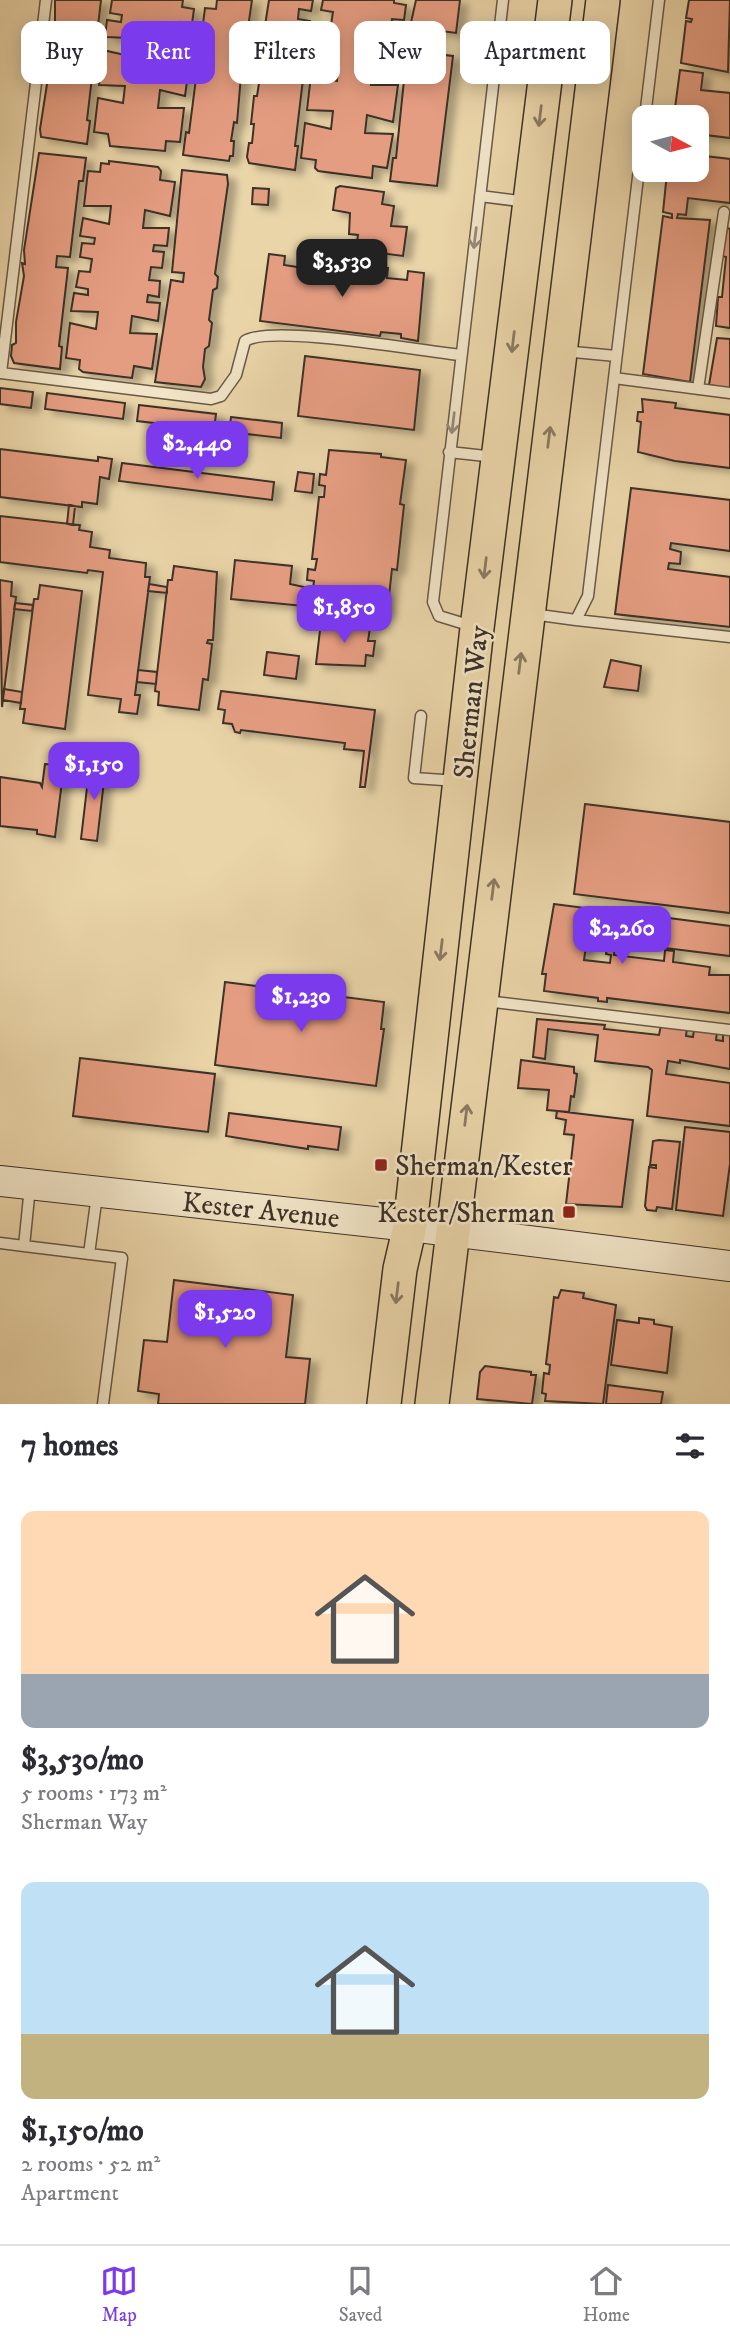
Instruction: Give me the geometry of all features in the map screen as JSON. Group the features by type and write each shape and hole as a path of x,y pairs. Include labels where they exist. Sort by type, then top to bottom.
{"main road":[{"name":"Sherman Way","path":"384,1404 400,1269 410,1226 462,781 477,628 555,0"},
{"name":"Sherman Way","path":"432,1404 526,613 603,0"},
{"name":"Kester Avenue","path":"0,1181 410,1226 730,1266"}],"lane":[{"path":"46,0 1,373 211,399 221,396 236,375 244,341 254,335 290,336 461,355"},
{"path":"477,628 439,616 433,602 503,0"},
{"path":"646,105 659,0"},
{"path":"576,620 588,596 637,182"},
{"path":"480,196 530,202"},
{"path":"698,389 724,212"},
{"path":"560,351 616,356"},
{"path":"614,378 730,393"},
{"path":"449,452 498,457"},
{"path":"526,613 730,637"},
{"path":"421,716 414,778 462,781"},
{"path":"479,1000 730,1030"},
{"path":"24,1246 30,1184"},
{"path":"89,1254 98,1192"},
{"path":"0,1243 122,1258 103,1404"}],"building":[{"path":"55,0 101,0 99,21 55,21"},
{"path":"112,0 183,0 182,7 194,9 192,21 121,21 122,15 110,13"},
{"path":"217,0 252,0 249,21 229,21 229,84 240,84 237,123 234,122 231,141 234,141 233,156 230,156 229,161 183,155 186,132 189,133 195,84 215,84 215,21 203,21 205,8 216,9"},
{"path":"269,0 313,0 311,11 299,9 298,19 310,21 266,21"},
{"path":"323,0 394,0 394,3 406,5 404,20 354,21 354,84 398,85 393,122 367,115 365,133 393,134 387,168 373,166 372,178 318,171 315,168 316,160 301,158 305,123 331,129 333,111 307,110 310,84 340,84 340,21 332,21 333,12 321,10"},
{"path":"416,0 460,0 456,33 446,32 446,21 411,21"},
{"path":"689,0 730,0 728,72 681,63 686,21 691,22 692,19 686,18"},
{"path":"107,20 121,22 121,38 107,37"},
{"path":"107,51 121,54 121,84 187,84 185,96 160,90 158,108 184,108 180,142 166,141 165,151 110,146 108,134 94,132 98,98 123,103 125,86 99,85 107,84"},
{"path":"446,55 453,56 437,186 390,181 393,158 396,158 404,84 446,84"},
{"path":"680,70 703,73 701,90 730,93 730,138 709,135 709,105 675,105"},
{"path":"47,84 91,84 87,144 41,137"},
{"path":"259,84 302,84 295,170 249,163 247,157 249,143 252,143 254,96 257,96"},
{"path":"39,153 86,158 83,181 79,181 70,257 57,256 56,267 68,268 59,346 62,347 60,369 14,363 11,356 12,345 16,343 16,322 24,276 22,263 25,264 24,250"},
{"path":"709,157 730,159 730,203 688,198 686,215 678,214 677,218 710,220 690,382 643,374 663,216 672,218 672,214 663,212 666,182 709,182"},
{"path":"109,161 158,167 161,171 160,180 175,182 170,216 145,210 143,228 169,228 167,246 154,245 153,251 164,252 162,268 151,267 149,280 160,281 159,297 148,295 147,302 160,303 158,321 132,316 130,333 157,334 152,369 134,366 132,378 83,372 79,369 80,360 66,358 70,323 96,329 98,312 71,311 74,293 88,295 88,289 76,287 79,271 90,272 92,259 80,257 82,243 94,244 95,238 80,236 83,218 109,224 111,206 84,206 88,171 100,172 101,163 109,164"},
{"path":"182,170 227,175 228,184 215,274 218,277 217,288 213,290 209,320 212,323 209,346 205,349 205,379 201,387 155,382 171,280 183,282 184,273 172,272"},
{"path":"340,186 384,192 382,204 394,206 391,226 407,227 403,256 356,250 358,235 349,234 350,213 333,210 336,188"},
{"path":"253,188 269,189 268,205 252,204"},
{"path":"727,228 730,229 730,328 716,326 718,297 722,297 726,257 722,256"},
{"path":"269,254 285,256 284,265 304,268 305,259 336,262 335,272 356,274 357,265 388,268 387,278 407,280 408,271 424,273 418,341 401,338 401,334 381,332 380,336 260,321"},
{"path":"717,338 730,339 730,389 709,385"},
{"path":"305,356 420,370 414,430 298,416"},
{"path":"0,388 33,392 31,408 0,404"},
{"path":"47,393 125,403 123,419 45,409"},
{"path":"642,399 676,403 675,408 730,415 730,468 675,461 638,452 641,422 637,421 638,412 643,412"},
{"path":"139,405 216,414 214,430 137,421"},
{"path":"231,417 282,423 281,438 229,432"},
{"path":"0,449 98,461 98,457 112,459 109,479 100,477 97,504 82,502 82,507 0,497"},
{"path":"329,450 381,454 381,457 406,460 400,504 404,505 397,570 392,569 387,614 231,599 235,560 292,566 290,584 313,589 314,581 307,580 308,569 315,570 317,559 312,559 319,497 324,497 325,486 319,485 320,474 326,475"},
{"path":"122,463 274,482 272,500 119,481"},
{"path":"298,472 314,474 312,493 295,491"},
{"path":"631,488 730,500 730,551 671,543 670,549 681,552 680,564 669,563 668,569 730,577 730,627 615,614"},
{"path":"69,505 75,506 73,525 67,524"},
{"path":"0,516 80,525 79,530 92,532 90,547 110,550 109,558 146,563 145,577 150,577 135,695 140,695 137,714 119,712 121,699 88,695 103,572 88,570 87,573 0,562"},
{"path":"174,566 217,572 213,640 208,640 207,643 212,644 208,680 203,679 199,710 158,705 159,692 155,691 168,580 172,580"},
{"path":"0,580 12,582 11,596 16,597 2,707"},
{"path":"149,584 167,587 167,593 148,591"},
{"path":"40,585 82,591 65,729 23,723 25,709 20,709 34,599 38,599"},
{"path":"15,603 33,605 32,611 14,609"},
{"path":"321,622 370,628 368,641 375,641 373,656 366,655 365,666 316,664"},
{"path":"267,652 299,656 296,679 264,675"},
{"path":"611,660 641,666 638,691 604,687"},
{"path":"138,670 157,672 156,684 137,682"},
{"path":"4,689 22,692 21,703 3,700"},
{"path":"221,691 375,710 365,787 360,787 364,751 344,749 345,743 241,730 240,733 235,732 232,724 223,723 225,710 218,709"},
{"path":"90,762 106,764 97,841 81,839"},
{"path":"45,764 64,766 55,837 37,834 37,830 0,826 0,777 40,783 42,787"},
{"path":"585,804 730,822 730,913 574,894"},
{"path":"554,904 631,914 628,943 616,941 614,955 664,961 665,950 674,951 673,962 710,967 709,975 730,975 730,1013 607,998 607,1002 598,1001 598,998 544,991 546,974 542,974","holes":["587,938 608,941 606,954 611,955 610,963 584,960"]},
{"path":"661,917 730,926 730,956 657,947"},
{"path":"225,982 384,1002 381,1029 384,1029 376,1086 215,1065"},
{"path":"537,1019 605,1025 604,1029 659,1035 661,1025 687,1028 686,1036 693,1037 694,1029 717,1032 716,1040 723,1041 723,1033 730,1033 730,1069 680,1060 680,1063 668,1061 666,1074 730,1083 730,1126 647,1116 652,1070 648,1067 595,1061 598,1035 548,1029 545,1059 533,1057"},
{"path":"80,1058 215,1074 208,1132 73,1116"},
{"path":"521,1060 574,1067 574,1073 577,1074 569,1112 547,1110 549,1090 518,1088"},
{"path":"557,1111 633,1120 622,1207 566,1204 574,1135 564,1134 566,1120 556,1118"},
{"path":"229,1113 341,1127 338,1150 308,1146 308,1149 226,1136"},
{"path":"685,1127 730,1132 730,1164 723,1216 676,1210"},
{"path":"653,1141 680,1142 672,1209 657,1207 656,1211 647,1210 645,1206 649,1167 656,1168 656,1165 650,1165"},
{"path":"174,1280 293,1295 286,1357 310,1359 305,1404 158,1404 159,1394 138,1391 144,1340 167,1342"},
{"path":"561,1290 584,1293 583,1298 616,1305 603,1404 545,1401 546,1394 542,1393 544,1373 549,1374 550,1365 546,1364 554,1297 558,1298"},
{"path":"639,1318 672,1327 667,1373 611,1365 617,1320 639,1323"},
{"path":"485,1366 536,1375 532,1404 477,1399 480,1372"},
{"path":"608,1385 663,1392 661,1404 606,1404"}],"place":[{"name":"Sherman/Kester","path":"381,1165"},
{"name":"Kester/Sherman","path":"569,1212"}]}
